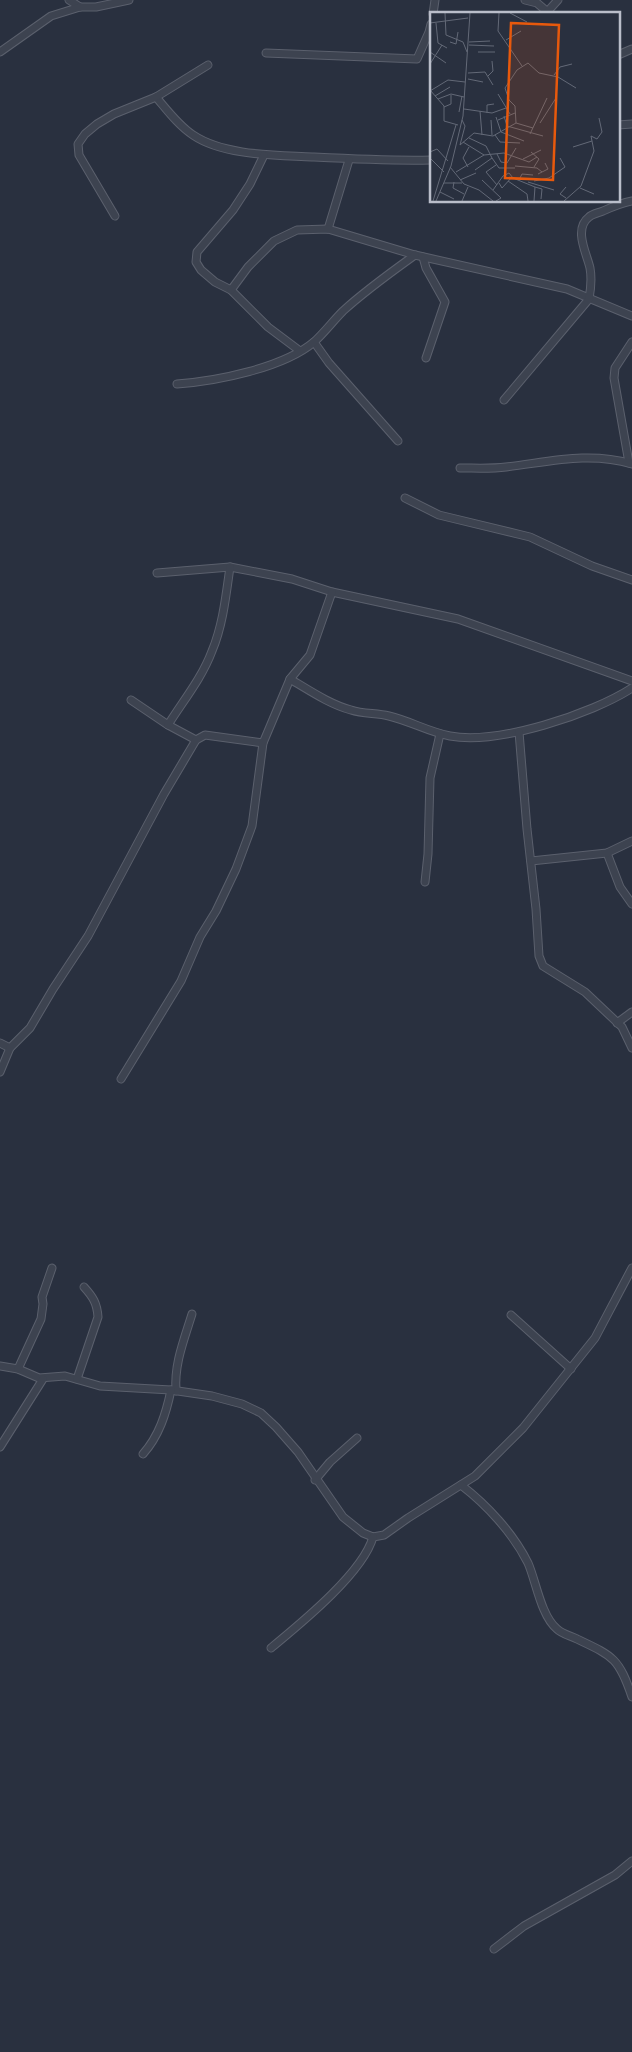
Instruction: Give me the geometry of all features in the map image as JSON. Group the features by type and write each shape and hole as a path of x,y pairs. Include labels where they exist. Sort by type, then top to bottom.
{"street":[{"path":"69,0 80,7"},
{"path":"0,52 51,16 80,7 96,7 129,0"},
{"path":"525,0 537,3 549,12 558,0"},
{"path":"266,54 417,59 430,28"},
{"path":"620,54 632,49"},
{"path":"114,216 79,155 78,144 85,134 114,114 156,97 208,65"},
{"path":"156,97 170,114 193,136 221,147 264,155 349,160 430,160"},
{"path":"264,155 250,184 237,204 197,252 196,262 201,270 215,282 231,290 268,327 300,351"},
{"path":"328,229 349,160"},
{"path":"504,400 589,299 592,283 583,244 583,224 588,217 608,208 632,202"},
{"path":"231,290 248,267 274,241 297,230 328,229 415,255 567,289 632,316"},
{"path":"177,384 204,382 239,374 270,364 300,351 314,342 341,313 374,284 415,255"},
{"path":"423,257 426,268 445,302 426,358"},
{"path":"314,342 330,363 398,440"},
{"path":"460,468 503,468 580,456 604,457 630,463 614,378 615,368 632,342"},
{"path":"405,498 439,515 530,537 592,566 632,580"},
{"path":"156,573 230,568 292,579 332,592 458,619 632,681"},
{"path":"168,725 197,682 212,651 223,613 230,568"},
{"path":"121,1079 181,982 200,937 216,911 236,869 252,826 263,743 290,679 310,655 332,592"},
{"path":"290,679 352,711 388,716 440,734 472,737 519,732 570,717 614,700 632,688"},
{"path":"131,700 168,725 196,740"},
{"path":"519,732 539,956 543,966 585,992 622,1027 632,1048"},
{"path":"425,882 428,854 430,778 440,734"},
{"path":"0,1072 10,1048 30,1028 88,936 160,802 196,740 205,735 263,743"},
{"path":"531,861 607,853 632,841"},
{"path":"607,853 620,887 632,904"},
{"path":"617,1023 632,1012"},
{"path":"0,1043 10,1048"},
{"path":"18,1369 41,1318 42,1297 52,1268"},
{"path":"0,1366 18,1369 43,1379 59,1376 100,1386 174,1391 242,1404 261,1413 276,1426 298,1452 315,1480 343,1517 363,1533 373,1537 384,1535 475,1476 523,1428 594,1338 632,1268"},
{"path":"77,1379 98,1317 98,1306 84,1287"},
{"path":"143,1454 154,1442 174,1391 178,1359 192,1314"},
{"path":"511,1315 571,1369"},
{"path":"0,1446 24,1412 43,1379"},
{"path":"315,1480 330,1462 357,1438"},
{"path":"461,1485 480,1500 518,1545 528,1564 550,1621 557,1629 610,1655 622,1670 632,1698"},
{"path":"271,1648 304,1621 358,1566 371,1545 373,1537"},
{"path":"494,1949 524,1926 615,1875 632,1862"}]}
